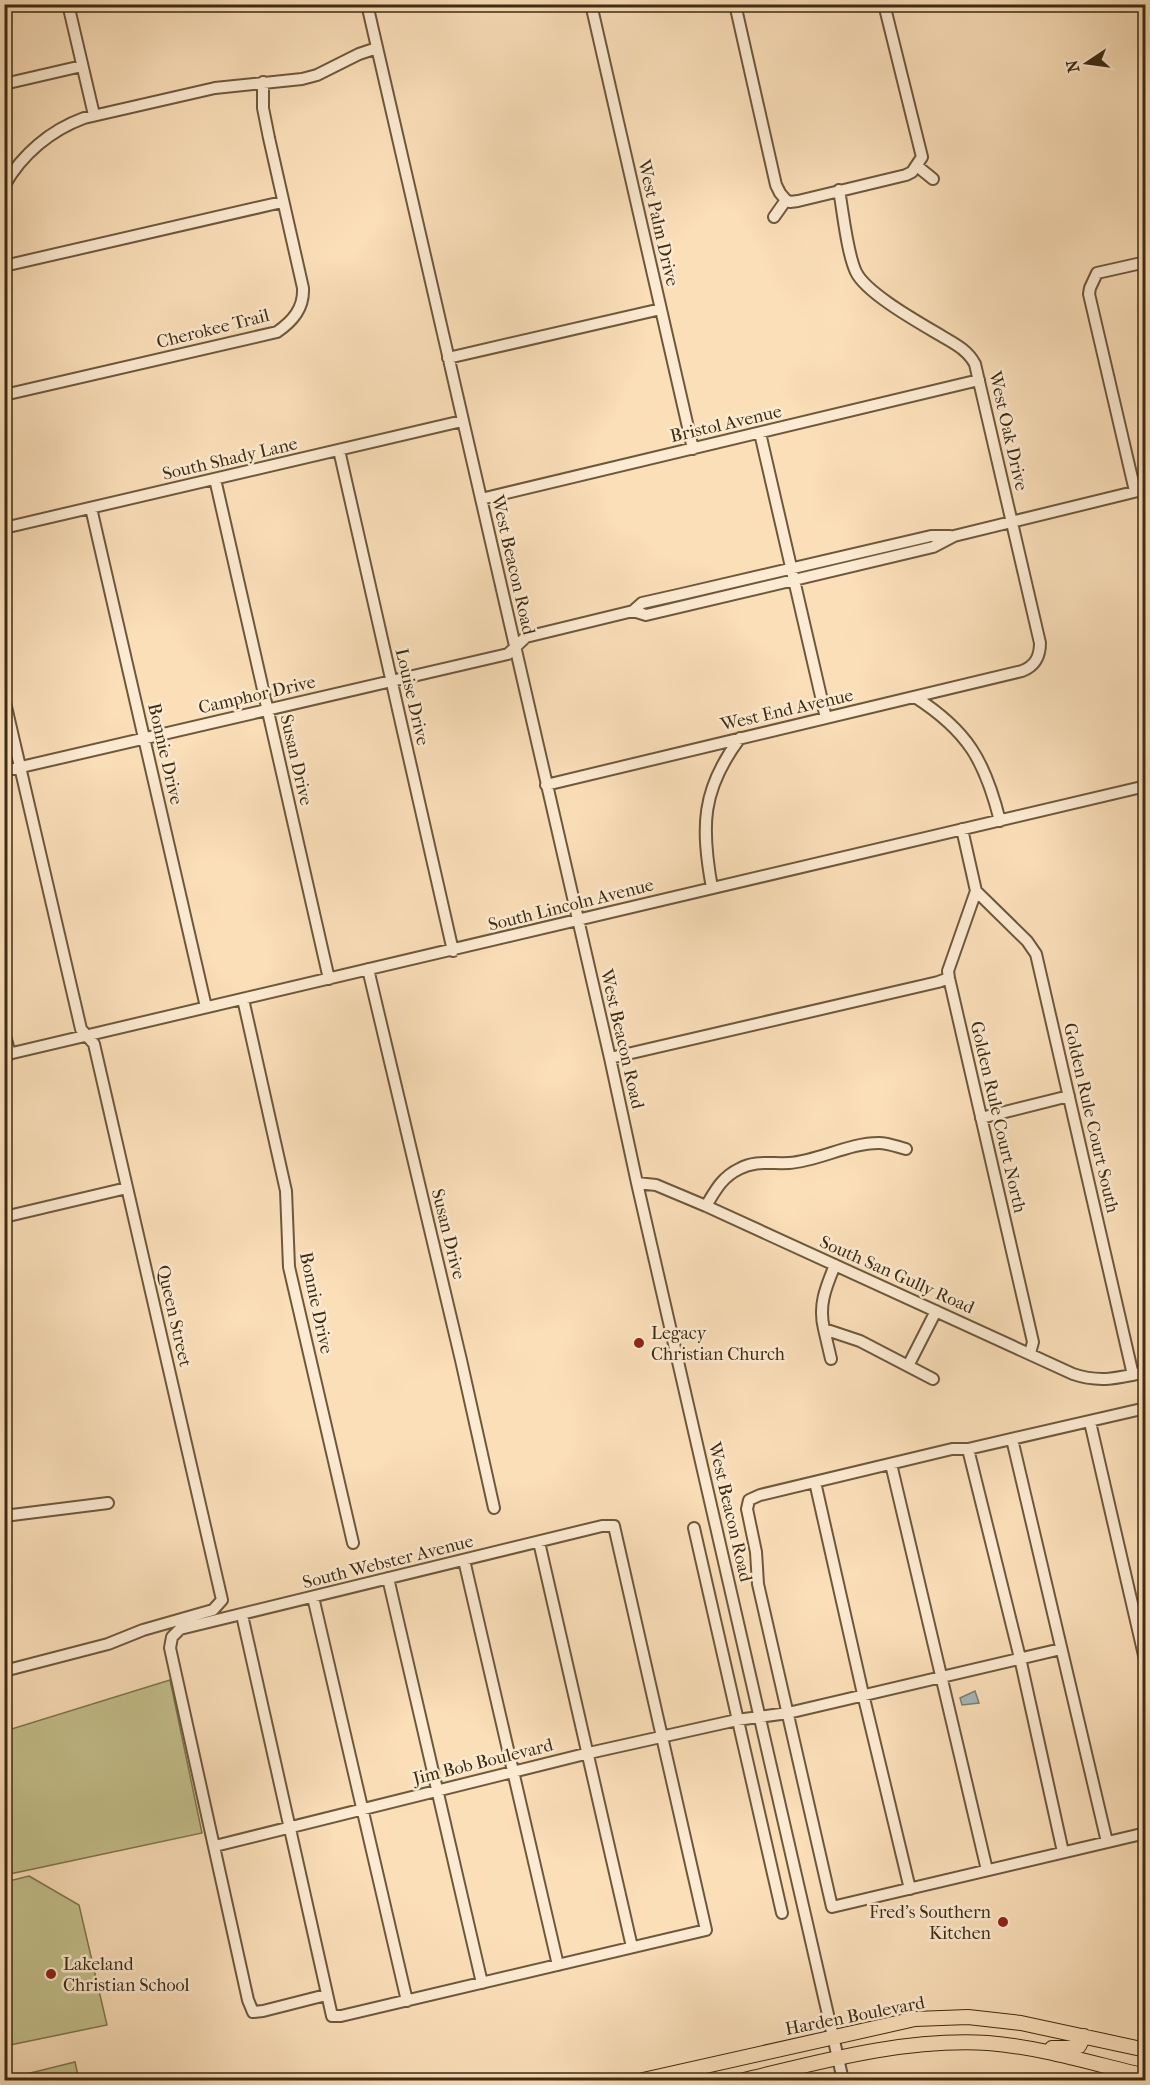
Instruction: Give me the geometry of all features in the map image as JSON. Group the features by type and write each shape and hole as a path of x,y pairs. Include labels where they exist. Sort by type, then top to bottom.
{"main road":[{"name":"Harden Boulevard","path":"643,2080 915,2019 968,2017 1021,2023 1146,2050"},
{"path":"1030,2049 1041,2046 1072,2048 1078,2046 1084,2036"},
{"path":"744,2080 837,2059 925,2043 988,2043 1030,2049 1146,2076"}],"street":[{"path":"68,4 94,115"},
{"name":"West Beacon Road","path":"367,4 843,2080"},
{"name":"West Palm Drive","path":"591,4 693,449"},
{"path":"735,4 777,184 780,193 790,202 906,175 912,172 922,158 884,4"},
{"path":"4,186 22,160 46,138 67,124 94,115 215,88 294,80 317,75 359,54 377,48"},
{"path":"4,84 82,66"},
{"name":"Cherokee Trail","path":"4,395 277,332 287,325 299,310 303,288 282,202 263,108 263,82"},
{"path":"917,165 933,179"},
{"name":"West Oak Drive","path":"839,190 852,261 860,279 903,312 965,350 975,364 1040,643 1040,653 1034,664"},
{"path":"774,217 786,200"},
{"path":"4,266 282,202"},
{"path":"633,611 646,615 933,547 954,536 1012,520 1140,490 1089,288 1097,273 1146,262"},
{"path":"448,358 660,309"},
{"name":"Bristol Avenue","path":"481,499 979,380"},
{"name":"South Shady Lane","path":"4,528 462,421"},
{"path":"760,433 826,718"},
{"name":"Louise Drive","path":"339,450 453,951"},
{"name":"Susan Drive","path":"215,479 329,979"},
{"name":"Bonnie Drive","path":"91,508 206,1007"},
{"path":"633,611 642,603 931,536 954,536"},
{"name":"Camphor Drive","path":"4,771 508,654 526,637 633,611"},
{"name":"West End Avenue","path":"546,785 1022,671 1034,664"},
{"path":"915,697 948,722 971,747 987,775 1000,820"},
{"name":"Queen Street","path":"4,698 81,1029 94,1044 221,1595 219,1604 213,1610 142,1630 108,1644 4,1671"},
{"path":"712,888 705,850 707,807 715,780 740,738"},
{"name":"South Lincoln Avenue","path":"7,1055 1146,786"},
{"path":"962,829 976,891"},
{"name":"Golden Rule Court North","path":"976,891 948,971 1033,1342 1030,1353"},
{"name":"Golden Rule Court South","path":"976,891 1027,941 1036,954 1133,1375"},
{"name":"Susan Drive","path":"368,969 495,1508"},
{"path":"610,1058 949,978"},
{"name":"Bonnie Drive","path":"243,999 286,1191 289,1267 353,1543"},
{"path":"4,1032 7,1055"},
{"path":"981,1118 1069,1096"},
{"path":"706,1206 722,1181 735,1171 750,1164 789,1163 881,1143 906,1149"},
{"name":"South San Gully Road","path":"637,1182 656,1185 706,1206 1073,1374 1094,1380 1115,1379 1146,1372"},
{"path":"4,1217 127,1188"},
{"path":"831,1359 821,1318 822,1295 835,1265"},
{"path":"908,1366 936,1311"},
{"path":"824,1329 860,1341 933,1379"},
{"path":"1146,1408 968,1449 952,1449 760,1495 749,1500 747,1509 756,1552 758,1584 832,1906 1146,1833"},
{"path":"1090,1422 1146,1664"},
{"path":"1012,1439 1107,1842"},
{"path":"968,1449 1020,1658 1063,1852"},
{"path":"891,1464 987,1870"},
{"path":"816,1482 863,1694 910,1889"},
{"path":"4,1516 108,1503"},
{"name":"South Webster Avenue","path":"215,1846 170,1648 172,1637 180,1629 313,1596 614,1526 662,1736"},
{"path":"694,1528 782,1913"},
{"path":"539,1542 632,1947"},
{"path":"464,1560 558,1965"},
{"path":"388,1578 482,1983"},
{"path":"313,1596 407,2001"},
{"path":"242,1615 332,2016 407,2001 706,1929 662,1736"},
{"name":"Jim Bob Boulevard","path":"215,1846 513,1773 589,1752 737,1720 788,1713 1061,1649"},
{"path":"215,1846 253,2012 326,1995"}],"shaded area":[{"path":"170,1680 202,1833 5,1875 5,1731"},
{"path":"975,1691 979,1703 962,1705 960,1698"},
{"name":"Lakeland Christian School","path":"29,1876 79,1905 107,2025 5,2046 5,1882"},
{"path":"75,2062 79,2080 11,2080 10,2078"}],"place":[{"name":"Legacy Christian Church","path":"639,1343"},
{"name":"Fred's Southern Kitchen","path":"1003,1922"},
{"name":"Lakeland Christian School","path":"51,1974"}]}
